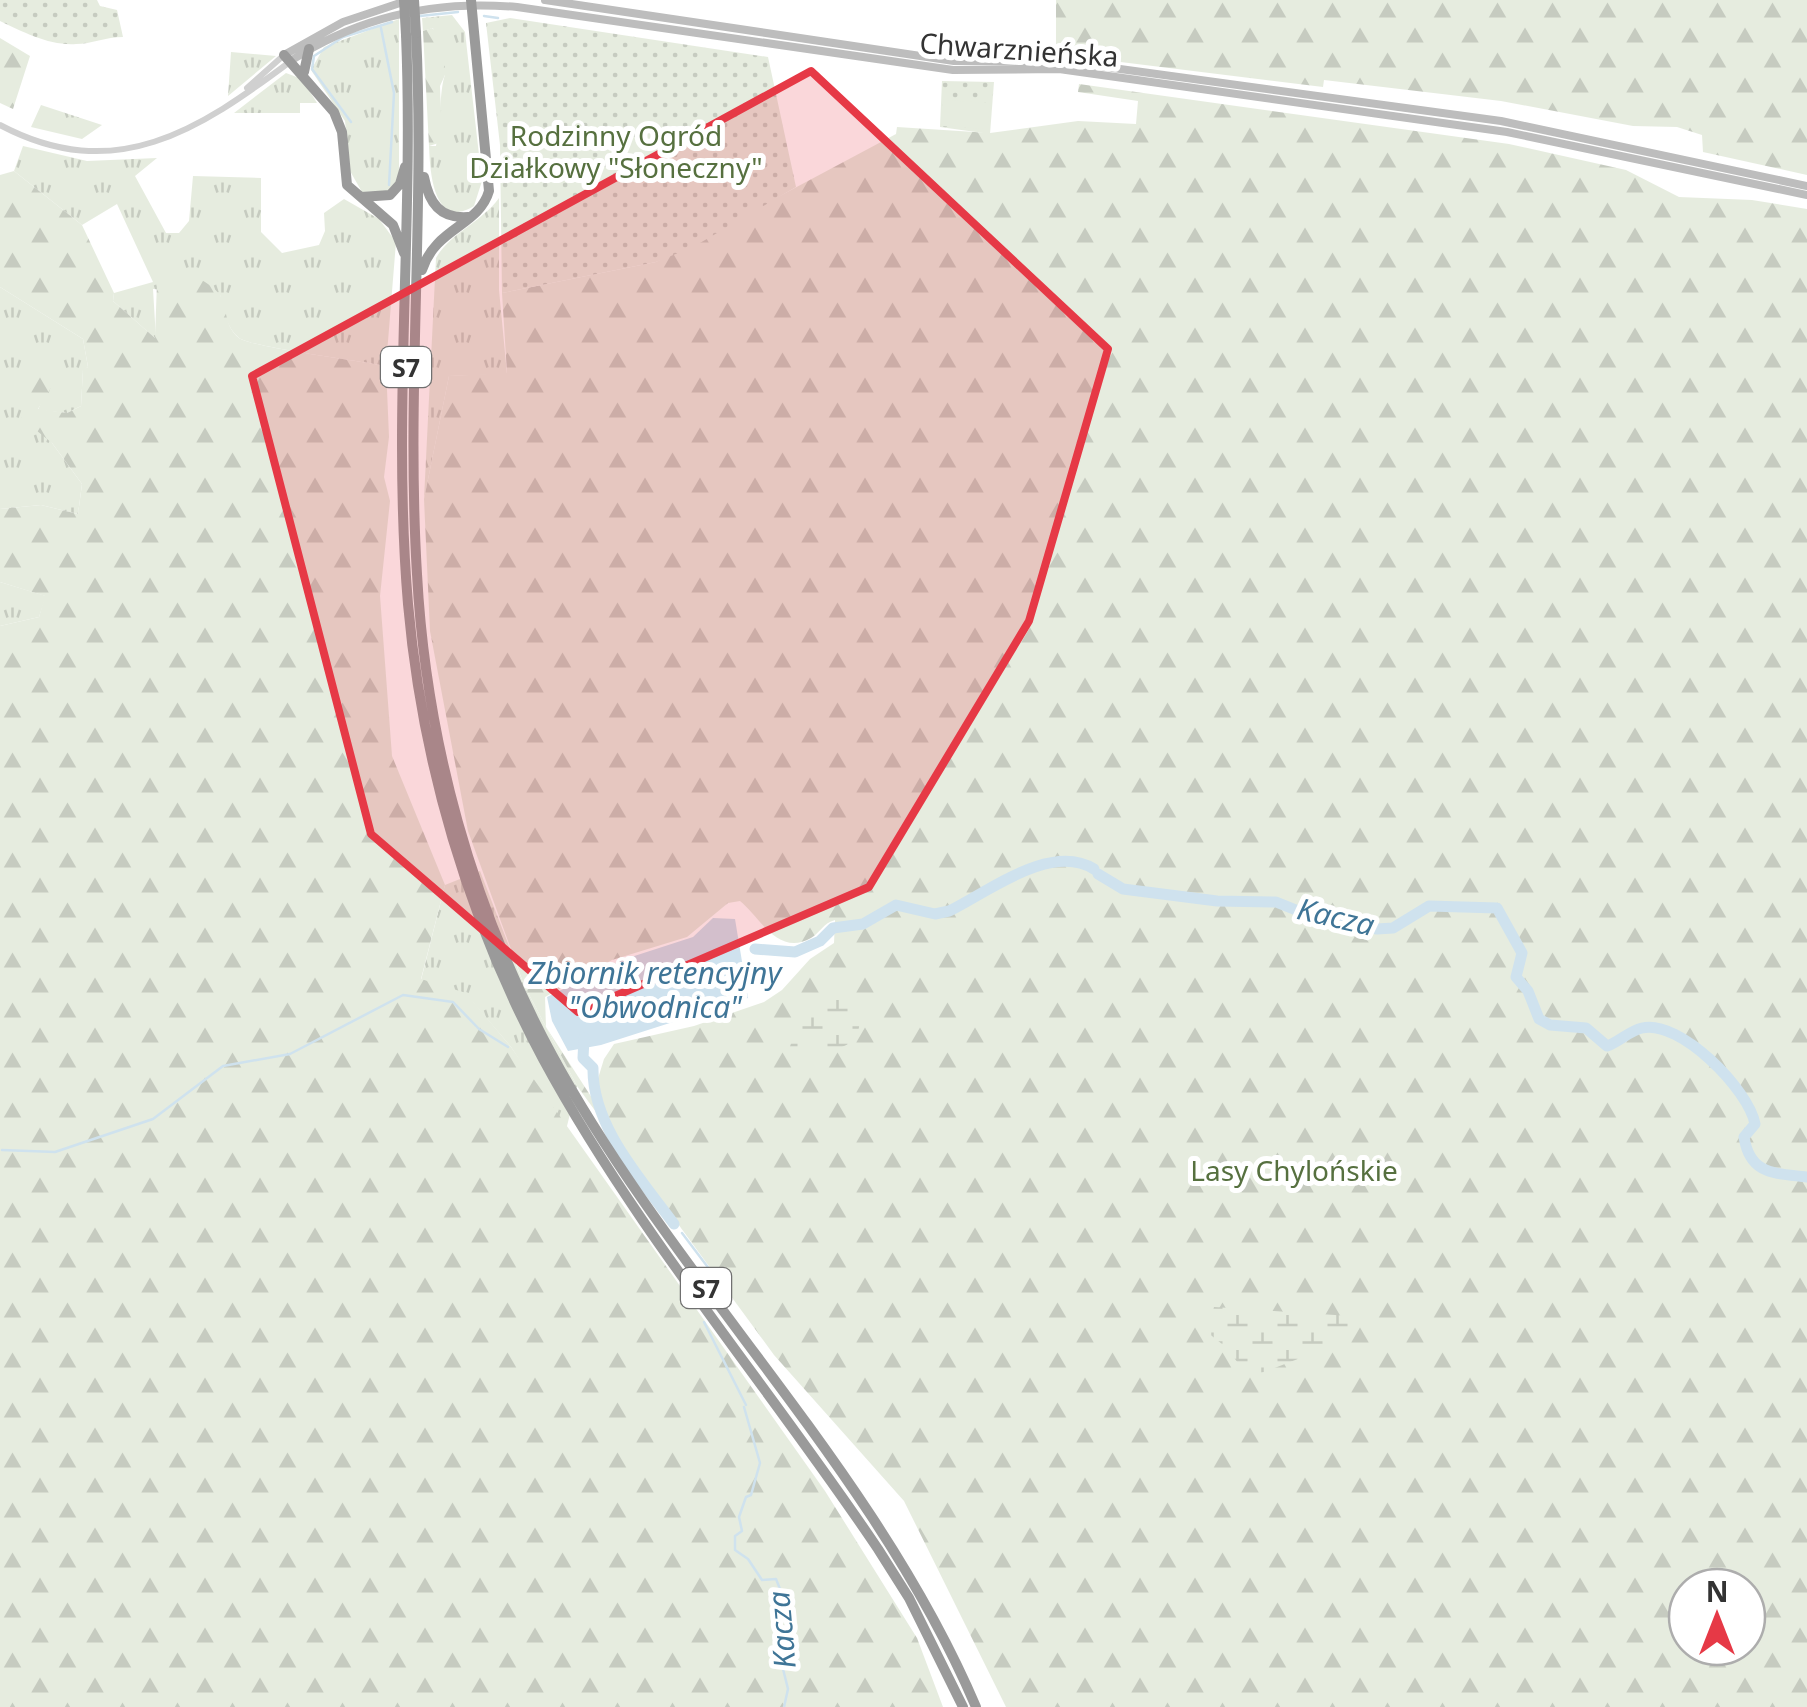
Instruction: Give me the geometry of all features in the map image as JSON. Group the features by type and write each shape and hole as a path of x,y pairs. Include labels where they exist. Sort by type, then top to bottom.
{"highway":[{"name":"S7","path":"409,0 417,285 414,485 424,652 457,821 500,947 553,1057 600,1134 872,1520 942,1634 976,1707"},
{"path":"417,285 432,246 484,205 490,186 471,2"},
{"path":"304,73 308,49"},
{"path":"288,58 304,73 339,122 346,182 399,233 408,274"},
{"name":"S7","path":"414,155 404,486 408,604 432,765 482,928 529,1032 586,1133 878,1549 909,1598 964,1707"},
{"path":"414,155 434,206 454,217 469,217"},
{"path":"360,197 376,199 396,190 414,155"}],"main road":[{"name":"Chwarznieńska","path":"288,58 342,22 409,0"},
{"name":"Chwarznieńska","path":"545,0 954,61 1069,62 1501,122 1807,195"},
{"name":"Chwarznieńska","path":"288,58 374,20 471,2 973,73 1080,72 1640,154"},
{"name":"Chwarznieńska","path":"1694,167 1807,186"}],"street":[{"name":"Chwarznieńska","path":"0,125 57,147 124,150 185,132 288,58"}],"highlighted area":[{"path":"811,71 1108,349 1029,621 869,887 578,1012 371,834 252,376"}],"green space":[{"path":"0,0 97,0 100,6 117,10 123,37 76,44 47,41 0,21"},
{"path":"1056,0 1807,0 1807,175 1703,152 1702,135 1677,127 1633,126 1501,101 1324,80 1323,87 1056,54"},
{"path":"452,15 465,32 482,181 474,206 460,212 442,205 433,183 429,146 436,146 445,75 433,28 423,31 422,18"},
{"name":"Rodzinny Ogród Działkowy \"Słoneczny\"","path":"510,18 768,57 796,187 693,247 656,262 502,293 500,145 486,23"},
{"path":"399,19 399,177 391,191 362,192 350,171 345,121 311,70 324,47"},
{"path":"432,28 442,37 445,75 440,86 442,142 429,146 423,31"},
{"path":"0,38 30,56 13,109 0,103"},
{"path":"231,52 276,56 228,96"},
{"path":"286,73 302,79 317,103 300,103 300,113 234,113"},
{"path":"942,81 994,82 990,134 940,127"},
{"name":"Lasy Chylońskie","path":"1079,84 1509,144 1626,170 1679,197 1752,200 1807,209 1807,1707 1006,1707 904,1501 774,1355 577,1086 546,1027 524,985 468,831 430,631 424,499 449,376 507,373 502,293 656,262 896,134 897,127 990,133 1078,121 1136,124 1138,101 1078,92","holes":["740,901 771,933 789,942 811,938 835,920 834,943 810,959 782,990 764,1002 694,1026 614,1044 604,1059 592,1098 546,1027 545,997 612,960 687,937 728,903"]},
{"path":"943,100 990,103 988,129 941,126"},
{"path":"41,105 102,125 82,139 31,127"},
{"path":"23,146 87,161 157,158 135,176 166,233 179,233 189,221 193,176 261,178 261,232 282,253 319,245 325,231 324,213 344,199 379,219 396,242 386,366 248,342 239,338 228,324 220,295 153,289 156,339 113,301 114,293 153,282 117,204 82,225 14,171"},
{"path":"14,171 82,225 114,293 113,301 155,338 157,282 187,272 220,295 229,323 239,338 386,366 389,437 384,477 390,501 380,596 392,756 445,885 421,979 466,993 511,1047 825,1491 917,1638 943,1707 0,1707 0,626 39,617 45,596 0,582 0,509 41,505 78,514 82,484 52,443 21,418 26,382 36,370 57,378 38,409 67,413 81,406 83,369 88,367 83,339 0,287 0,175"},
{"path":"499,198 499,290 507,374 449,376 424,499 436,258 449,241"},
{"path":"0,287 83,339 88,367 83,370 81,406 67,413 38,410 44,395 26,382 52,443 82,484 78,514 41,505 0,509"},
{"path":"0,582 46,596 39,617 0,626"},
{"path":"480,871 524,985 577,1086 566,1130 511,1047 466,994 421,980 445,885"},
{"path":"823,999 846,1000 857,1007 859,1030 855,1037 842,1047 788,1052 797,1027"},
{"path":"1214,1307 1350,1316 1352,1338 1264,1372 1246,1374 1227,1348 1207,1332"}],"water":[{"name":"Zbiornik retencyjny \"Obwodnica\"","path":"713,918 735,919 748,998 601,1045 568,1051 552,1021 547,997 622,960 693,937"}],"waterway":[{"path":"420,16 458,12"},
{"path":"484,16 498,18"},
{"path":"351,122 312,69 314,56 343,37 392,22"},
{"path":"381,28 394,93 389,185"},
{"name":"Kacza","path":"755,949 795,952 820,941 833,928 863,924 896,905 935,914 949,911 1040,865 1077,862 1094,869"},
{"name":"Kacza","path":"1098,874 1123,889 1217,901 1276,902 1306,914 1377,929 1393,928 1429,906 1497,908 1522,953 1516,977 1528,991 1539,1019 1550,1025 1586,1028 1607,1046 1642,1028 1675,1034 1710,1060 1740,1093 1755,1124 1744,1137 1752,1159 1765,1170 1807,1177"},
{"path":"2,1150 55,1152 153,1119 223,1066 290,1054 403,995 453,1002 479,1029 508,1047"},
{"name":"Kacza","path":"584,1038 583,1058 593,1068 595,1090 609,1131 674,1224"},
{"name":"Kacza","path":"682,1233 713,1274 718,1292"},
{"name":"Kacza","path":"704,1322 746,1405"},
{"name":"Kacza","path":"744,1407 760,1463 751,1495 746,1497 739,1517 742,1531 735,1536 735,1550 748,1559 762,1580 776,1579 782,1594 776,1611 784,1636 779,1653 788,1689 784,1707"}]}
